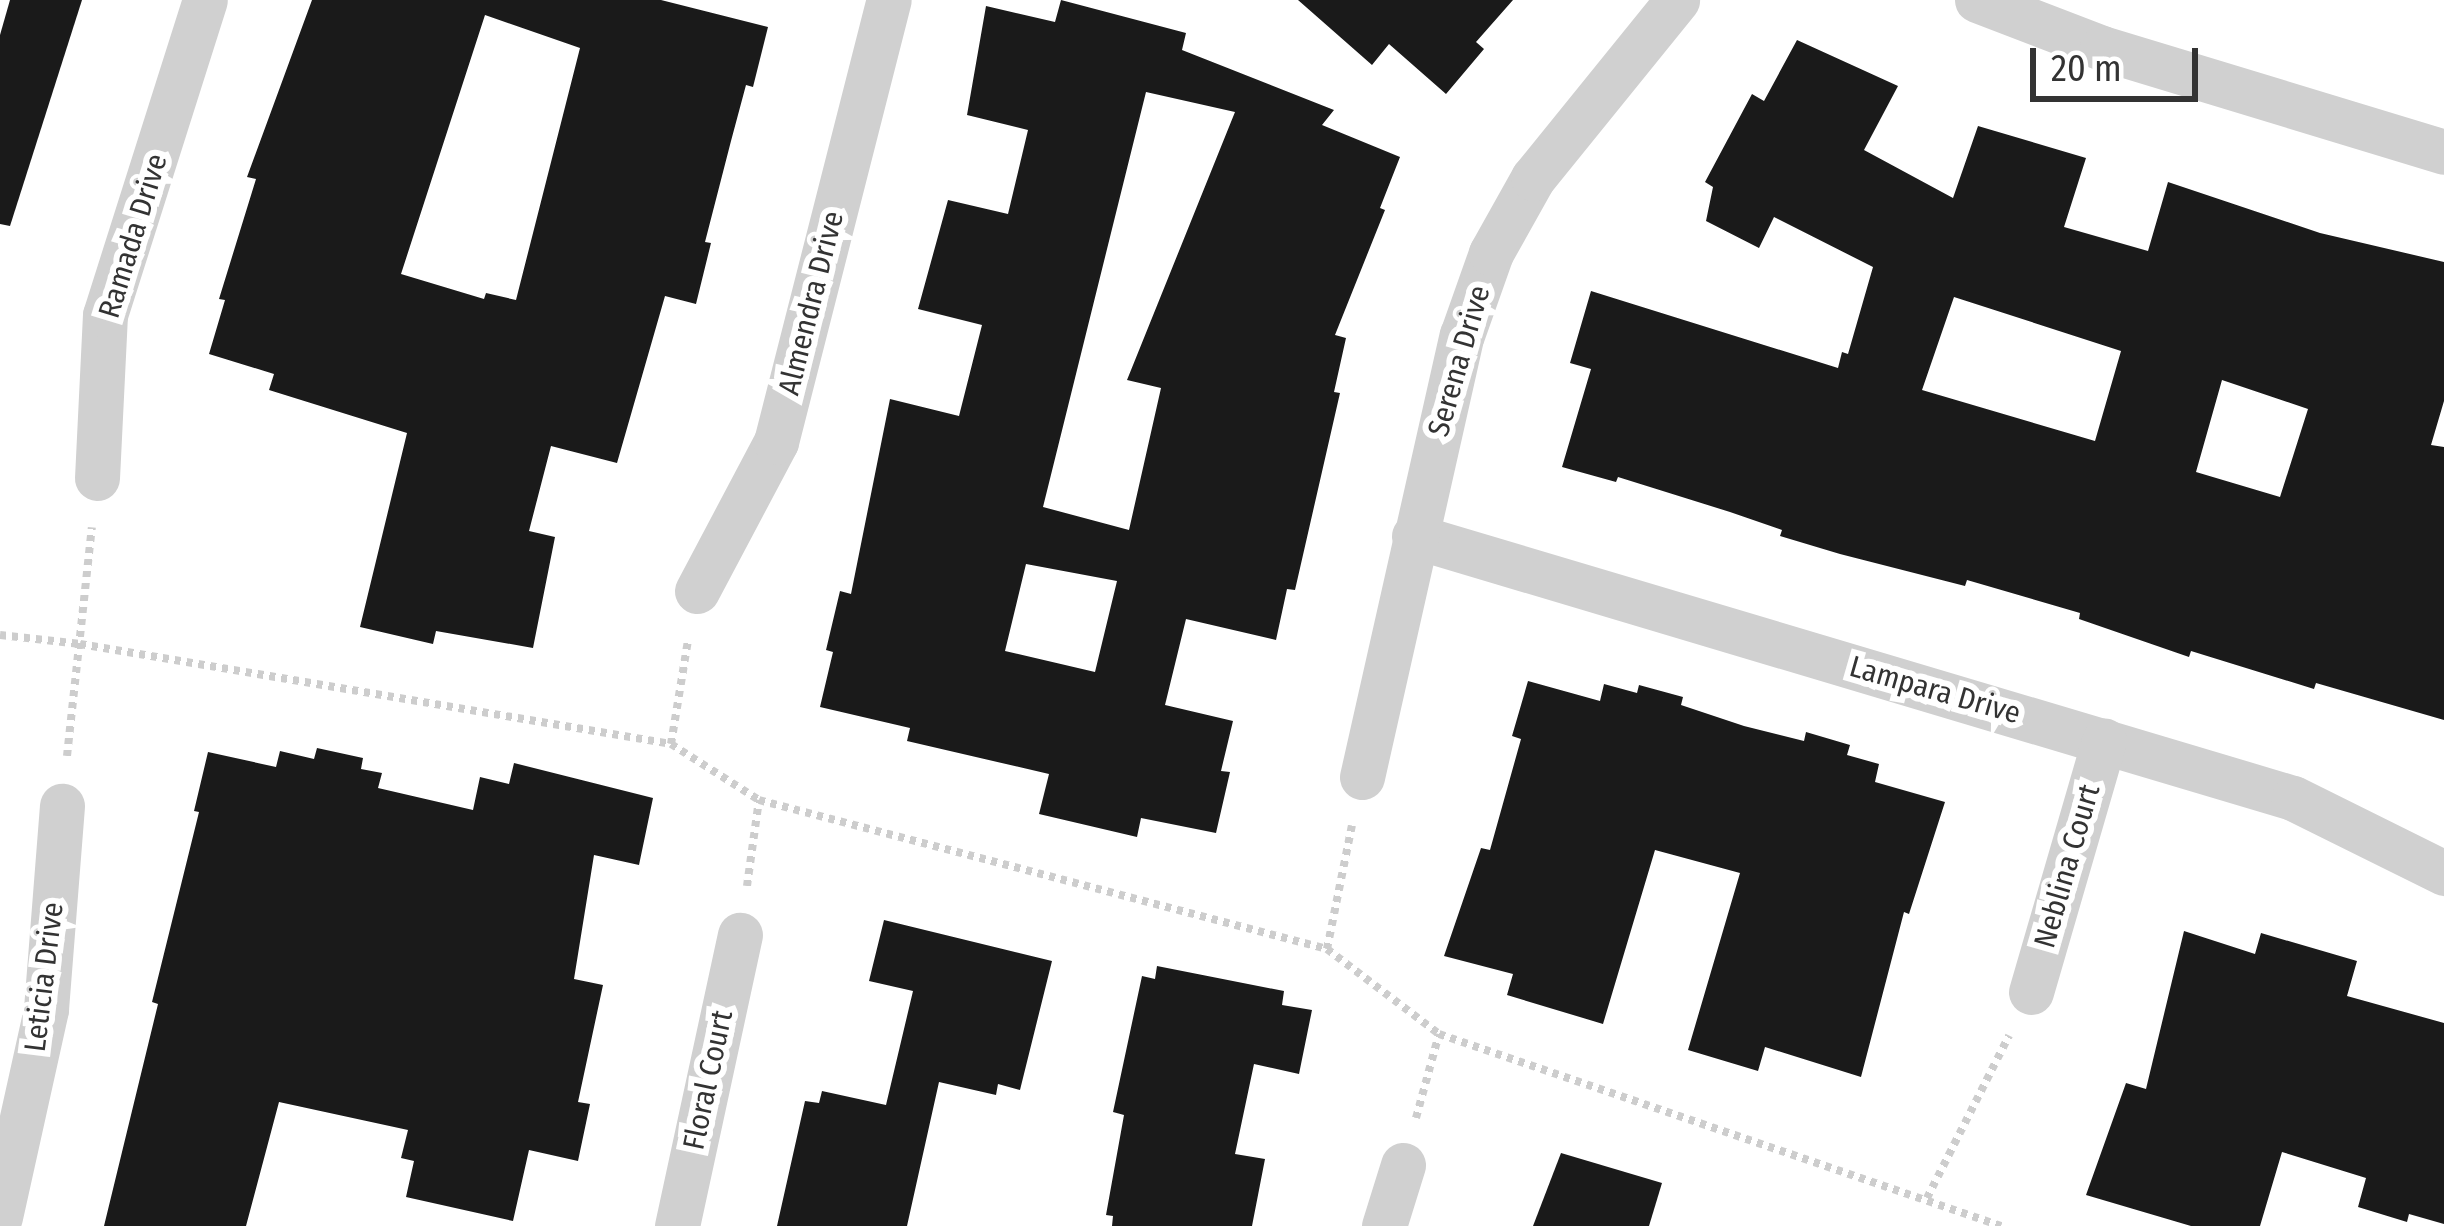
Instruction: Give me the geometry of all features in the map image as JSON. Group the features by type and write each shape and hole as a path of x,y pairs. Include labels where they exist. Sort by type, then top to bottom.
{"street":[{"name":"Ramada Drive","path":"97,478 105,315 206,0"},
{"name":"Almendra Drive","path":"697,592 776,442 889,0"},
{"name":"Serena Drive","path":"1362,777 1462,335 1490,253 1532,178 1677,0"},
{"path":"1977,0 2102,48 2444,152"},
{"name":"Lampara Drive","path":"1414,536 2293,798 2444,873"},
{"name":"Neblina Court","path":"2031,992 2104,740"},
{"name":"Leticia Drive","path":"0,1217 46,1010 62,806"},
{"name":"Floral Court","path":"676,1226 740,935"},
{"path":"1384,1226 1403,1166"}],"path":[{"path":"62,806 97,478"},
{"path":"670,744 697,592"},
{"path":"0,635 80,644 670,744 759,800 1327,949 1438,1034 2001,1226"},
{"path":"1327,949 1362,777"},
{"path":"740,935 759,800"},
{"path":"1927,1198 2031,992"},
{"path":"1403,1166 1438,1034"}],"building":[{"path":"10,0 82,0 10,226 0,224 0,35"},
{"path":"312,0 661,0 768,27 753,87 746,85 731,141 705,242 711,243 696,304 665,296 617,463 551,446 529,531 555,537 533,648 436,631 433,644 360,627 407,433 269,390 274,374 209,354 225,300 219,299 256,179 247,177","holes":["485,15 580,48 516,300 486,293 484,299 401,274"]},
{"path":"1061,0 1186,33 1182,50 1334,110 1322,125 1400,157 1380,208 1385,210 1335,335 1346,338 1334,392 1340,393 1295,590 1287,589 1276,640 1186,619 1165,705 1233,721 1221,771 1230,772 1216,833 1141,818 1137,837 1039,814 1049,774 907,741 910,728 820,707 833,652 826,650 840,591 851,594 890,399 959,416 982,325 918,309 948,200 1008,214 1028,130 967,115 986,6 1055,22","holes":["1146,92 1235,112 1127,380 1161,388 1129,530 1043,507","1026,564 1117,581 1095,672 1005,651"]},
{"path":"1298,0 1513,0 1476,42 1484,49 1446,94 1389,44 1372,65"},
{"path":"1797,40 1898,86 1864,150 1953,198 1978,126 2086,158 2064,227 2148,251 2168,182 2320,233 2444,262 2444,401 2431,445 2444,447 2444,720 2316,683 2314,689 2191,651 2189,657 2079,619 2080,613 1967,580 1965,586 1840,554 1780,536 1782,530 1730,512 1618,477 1616,482 1562,467 1591,369 1570,363 1591,291 1838,368 1842,352 1848,354 1873,267 1774,217 1759,248 1706,221 1713,187 1705,182 1752,94 1764,101","holes":["1954,297 2121,351 2095,441 1922,390","2222,380 2308,409 2280,497 2196,472"]},
{"path":"1528,681 1600,701 1604,684 1637,693 1639,685 1683,697 1681,705 1744,726 1804,741 1806,732 1850,745 1847,755 1879,764 1875,782 1945,802 1909,914 1904,912 1861,1077 1765,1047 1758,1071 1688,1050 1740,873 1655,850 1603,1024 1507,995 1513,974 1444,956 1481,848 1490,850 1521,739 1512,736"},
{"path":"317,748 363,758 361,769 382,773 378,788 473,810 480,777 509,784 514,763 653,798 639,865 594,855 574,979 603,985 578,1102 590,1104 578,1161 529,1150 513,1221 406,1197 414,1161 401,1158 408,1130 279,1102 246,1226 104,1226 158,1004 152,1002 199,812 194,811 208,752 276,767 280,751 314,759"},
{"path":"884,920 1052,961 1020,1090 998,1084 996,1095 939,1082 907,1226 777,1226 805,1101 819,1103 822,1091 886,1105 913,991 869,981"},
{"path":"2184,931 2255,954 2261,933 2357,961 2347,996 2444,1023 2444,1224 2409,1214 2407,1222 2358,1207 2366,1178 2282,1152 2260,1226 2191,1226 2086,1195 2126,1083 2146,1089"},
{"path":"1157,966 1284,991 1282,1005 1312,1010 1299,1074 1254,1064 1235,1154 1265,1159 1252,1226 1112,1226 1113,1216 1106,1215 1124,1115 1113,1112 1142,976 1155,979"},
{"path":"1561,1153 1662,1183 1649,1226 1533,1226"}]}
